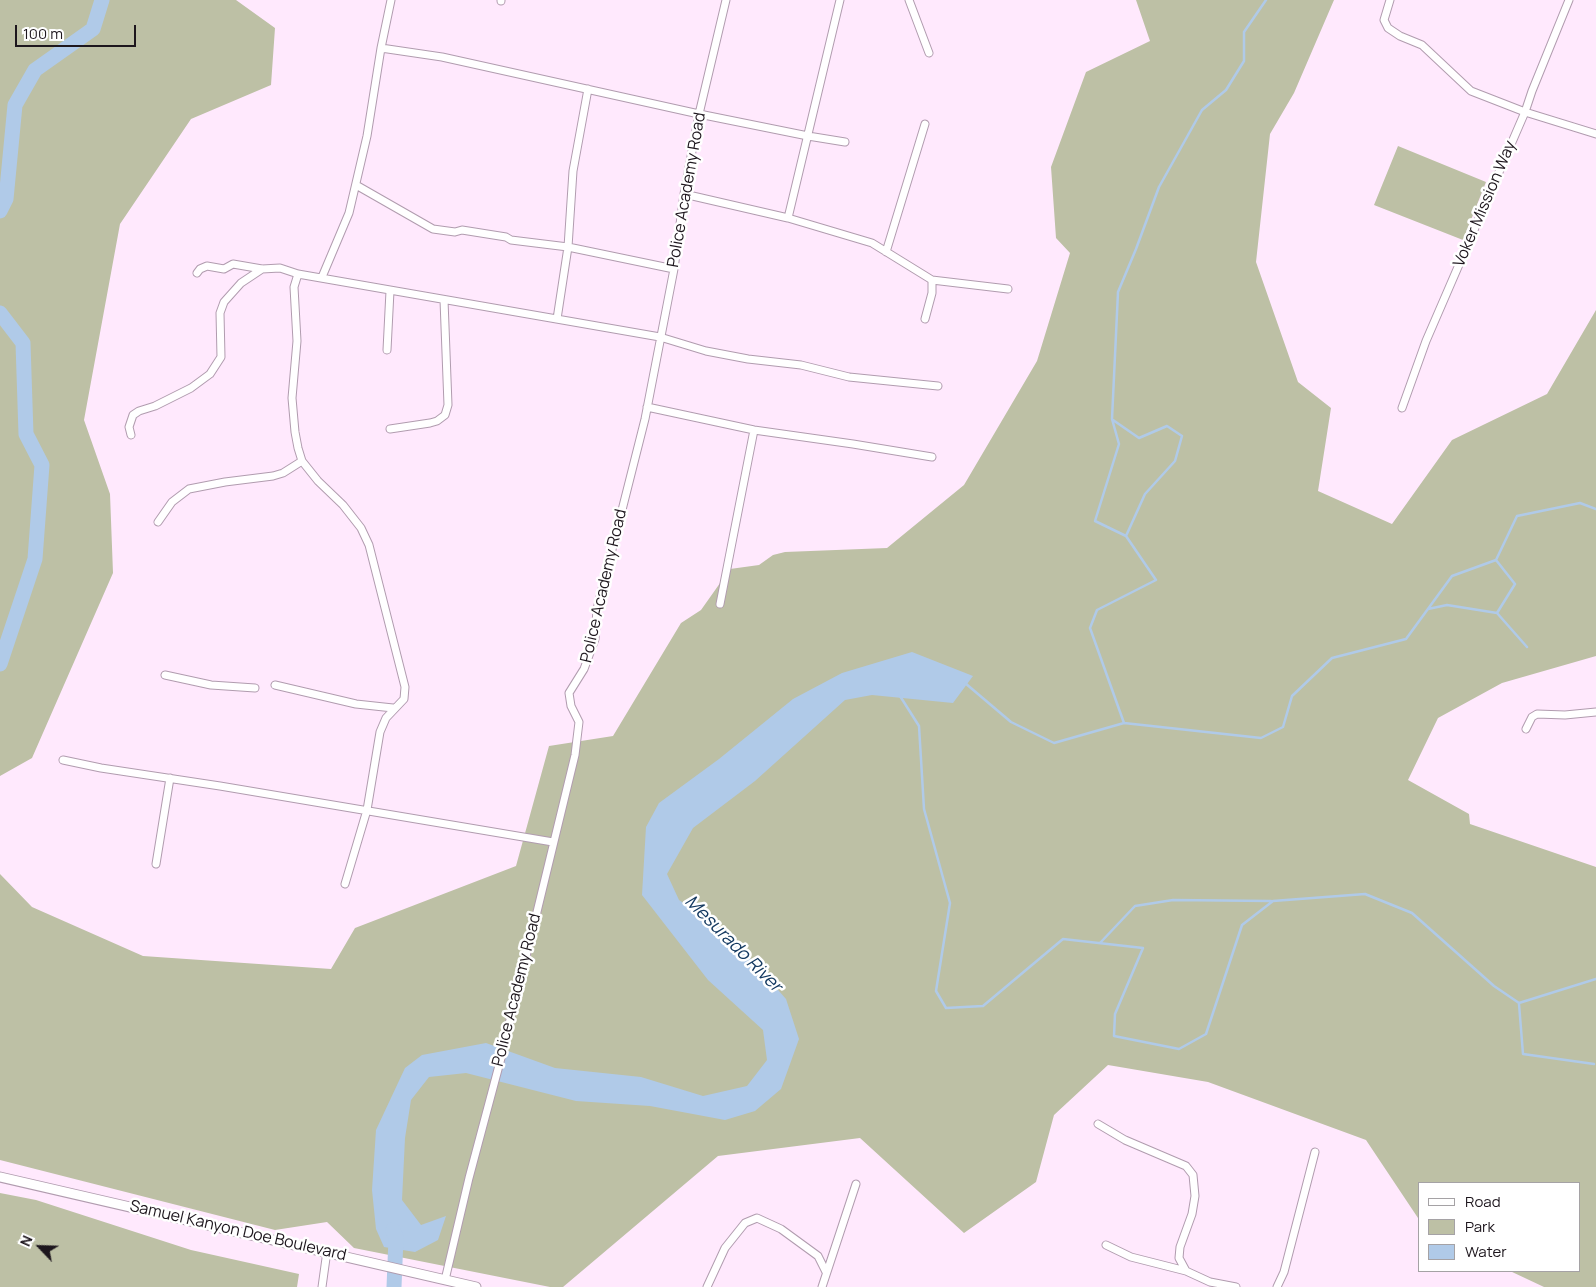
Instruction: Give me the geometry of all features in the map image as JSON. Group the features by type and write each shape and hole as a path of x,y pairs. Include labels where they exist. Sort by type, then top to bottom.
{"street":[{"path":"322,277 349,213 356,185 367,136 381,48 391,0"},
{"name":"Police Academy Road","path":"445,1280 575,755 579,722 571,706 569,693 584,669 595,638 597,609 647,407 674,269 684,194 699,114 726,0"},
{"path":"788,218 840,0"},
{"path":"909,0 929,53"},
{"path":"1390,0 1384,20 1388,28 1400,36 1422,45 1471,91 1525,112 1596,134"},
{"name":"Voker Mission Way","path":"1402,408 1426,341 1525,112 1532,90 1569,0"},
{"path":"381,48 442,57 699,114 845,142"},
{"path":"557,319 568,247 573,171 588,89"},
{"path":"886,252 925,124"},
{"path":"356,185 433,229 455,232 462,230 500,237 506,236 511,240 568,247 674,269"},
{"path":"684,194 788,218 872,243 932,280 1008,288"},
{"path":"197,273 200,269 207,266 224,269 233,264 262,270 280,268 298,274 660,337 706,351 748,359 801,365 848,377 938,386"},
{"path":"131,435 129,427 133,415 191,388 210,374 221,357 220,313 224,302 241,282 262,270"},
{"path":"298,274 294,287 297,340 292,398 295,432 302,461 318,481 343,505 361,528 370,544 405,687 404,699 393,708 380,732 367,810 345,884"},
{"path":"924,319 932,293 932,280"},
{"path":"387,350 390,290"},
{"path":"390,429 430,423 437,421 445,415 448,405 444,300"},
{"path":"647,407 754,430 932,457"},
{"path":"720,604 754,430"},
{"path":"158,522 172,502 189,490 273,476 283,473 302,461"},
{"path":"164,675 211,685 255,688"},
{"path":"276,685 356,704 393,708"},
{"path":"1526,729 1532,717 1537,714 1565,715 1596,712"},
{"path":"63,760 101,768 367,810 553,842"},
{"path":"156,864 170,778"},
{"path":"1098,1124 1125,1140 1186,1166 1193,1175 1195,1196 1192,1214 1180,1247 1179,1258 1186,1271"},
{"path":"1277,1287 1284,1272 1315,1152"},
{"name":"Samuel Kanyon Doe Boulevard","path":"0,1177 327,1251 476,1287"},
{"path":"822,1287 856,1184"},
{"path":"707,1287 725,1248 745,1223 757,1218 781,1228 818,1256 826,1272"},
{"path":"1106,1245 1131,1257 1186,1271 1209,1284 1236,1287"},
{"path":"322,1287 327,1251"}],"green space":[{"path":"0,0 236,0 275,28 271,85 191,119 120,224 84,420 110,494 113,573 32,758 0,776"},
{"path":"1136,0 1334,0 1294,93 1270,134 1256,262 1298,382 1331,408 1318,491 1392,524 1452,440 1547,394 1596,310 1596,656 1502,683 1438,718 1408,780 1469,814 1470,824 1596,867 1596,1287 1544,1287 1512,1272 1581,1272 1581,1182 1418,1182 1418,1218 1366,1140 1208,1082 1108,1065 1054,1115 1036,1182 964,1233 860,1138 718,1156 563,1287 550,1287 354,1248 327,1222 275,1230 0,1160 0,874 32,907 143,956 331,969 355,928 516,866 549,746 613,736 681,623 701,610 730,569 759,565 773,555 785,552 887,548 964,485 1037,361 1070,253 1056,238 1051,167 1086,72 1150,41"},
{"path":"1398,146 1486,182 1463,240 1374,205"},
{"path":"0,1193 36,1200 191,1250 299,1274 297,1287 0,1287"}],"water":[{"path":"912,652 973,676 953,703 872,695 845,700 755,781 693,828 667,874 679,900 728,933 786,999 799,1039 781,1089 755,1111 725,1120 650,1106 576,1101 466,1073 429,1077 411,1100 405,1138 402,1200 421,1225 446,1216 438,1240 415,1252 384,1247 376,1229 372,1190 376,1130 405,1068 422,1055 486,1043 555,1068 641,1077 703,1096 747,1086 767,1060 763,1030 708,980 642,895 646,827 659,803 719,759 793,699 842,673"}],"waterway":[{"path":"0,211 6,199 15,105 35,70 93,29 102,0"},
{"path":"1124,723 1090,628 1097,610 1156,580 1126,536 1095,521 1119,444 1112,419 1118,292 1159,187 1202,110 1226,90 1244,61 1244,32 1266,0"},
{"path":"0,313 23,343 26,434 42,465 35,559 0,664"},
{"path":"1113,420 1139,438 1167,426 1182,436 1175,461 1145,494 1126,536"},
{"path":"965,683 1011,722 1054,743 1124,723 1261,738 1283,727 1292,696 1332,658 1406,639 1452,576 1496,560 1517,516 1580,503 1596,509"},
{"path":"1496,560 1515,584 1497,613"},
{"path":"1428,609 1447,605 1497,613 1527,647"},
{"path":"900,696 919,726 924,809 950,903 936,991 946,1008 983,1006 1063,939 1143,948 1115,1014 1114,1036 1179,1049 1206,1034 1242,925 1273,901 1365,894 1412,913 1494,986 1519,1003 1596,979"},
{"path":"1100,943 1135,906 1173,900 1271,901"},
{"path":"1519,1004 1523,1054 1594,1064"},
{"name":"Mesurado River","path":"393,1230 396,1238 394,1287"}]}
